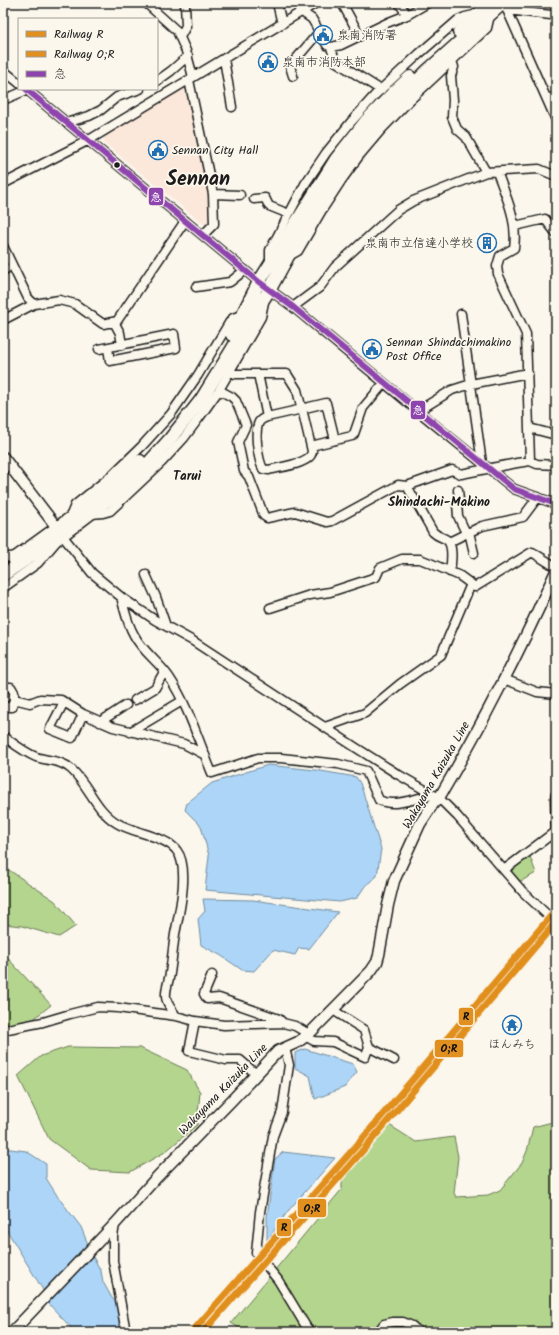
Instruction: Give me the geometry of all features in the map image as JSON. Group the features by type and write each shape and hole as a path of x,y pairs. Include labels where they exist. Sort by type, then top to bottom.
{"highway":[{"path":"3,576 60,532 68,520 109,489 148,453 174,423 199,389 244,314 259,282 336,159 366,121 393,93 486,10 505,5"},
{"path":"3,566 17,556 91,514 144,468 175,434 201,400 267,293 289,256 327,185 381,117 486,10"}],"main road":[{"path":"3,456 60,532"},
{"name":"Wakayama Kaizuka Line","path":"12,1332 115,1224 157,1177 278,1051 298,1042 307,1035 372,971 377,962 394,881 420,824 433,804 435,796 484,717 531,626 556,571"}],"street":[{"path":"146,3 173,26 180,36 188,56 213,194 214,224 203,235"},
{"path":"180,36 186,26 185,3"},
{"path":"276,3 282,24"},
{"path":"3,184 89,140 316,3"},
{"path":"342,3 360,36"},
{"path":"399,3 407,15"},
{"path":"331,47 341,46 407,15 428,3"},
{"path":"505,5 551,15 556,14"},
{"path":"505,5 556,120"},
{"path":"270,265 270,250 305,184 326,153 351,122 381,90 458,20 486,10 487,28 411,99 381,130 359,156 341,181 298,251 289,256"},
{"path":"302,12 312,19 327,45 331,47 335,60 381,90"},
{"path":"293,76 290,66 319,32"},
{"path":"158,80 188,56"},
{"path":"224,59 232,107"},
{"path":"452,61 454,66 451,76 453,100 452,118 457,129 466,137 486,172"},
{"path":"3,70 18,82"},
{"path":"3,100 24,90"},
{"path":"27,90 245,270 259,282 267,293 293,307 514,489 556,504"},
{"path":"66,123 89,116 101,110 117,97 137,90"},
{"path":"546,97 556,99"},
{"path":"293,307 320,287 336,267 398,210 413,201 486,172 539,169 556,176"},
{"path":"497,172 510,208 514,226 514,248 500,256 497,266 498,274 526,334 530,461"},
{"path":"213,194 240,195"},
{"path":"254,199 265,198 270,206 289,214"},
{"path":"514,226 545,219 556,233"},
{"path":"3,320 34,304 59,300 75,304 103,324 117,321 185,221"},
{"path":"3,246 28,298 34,304"},
{"path":"196,287 230,282 245,270"},
{"path":"91,514 103,514 110,511 184,438 219,390 261,317 267,293"},
{"path":"461,314 482,463"},
{"path":"114,322 120,333 122,345"},
{"path":"99,349 174,334 176,348 110,361 108,348"},
{"path":"150,339 153,352"},
{"path":"229,371 235,374 287,374 297,390 302,409 311,446 312,455 304,462 269,470 263,469 257,440 259,423 262,419 267,417 302,409 326,404 335,440"},
{"path":"418,411 452,390 472,384 528,373"},
{"path":"258,374 267,417"},
{"path":"311,446 352,436 363,408 384,383"},
{"path":"219,390 236,401 246,425 238,442 244,471 249,477 264,516 267,518 295,512 327,522 332,521 398,485 407,486 452,470 461,474 530,461 537,464 556,465"},
{"path":"529,428 555,433"},
{"path":"407,486 433,532 437,536 446,539 449,542 452,557 450,572"},
{"path":"458,490 458,516 467,532 474,553"},
{"path":"449,542 482,526 523,517 538,497"},
{"path":"3,588 38,563 60,532 92,573 121,597 155,620 193,640 399,775 435,796 457,816 523,892 556,923"},
{"path":"270,608 310,595 330,592 376,577 380,568 402,559 420,559 430,562 460,576 475,587 532,552 556,567"},
{"path":"3,558 17,556"},
{"path":"146,575 156,597 166,626"},
{"path":"325,727 365,713 400,684 441,655 471,584"},
{"path":"121,597 127,622 134,636 169,677 182,702 212,773 258,758 281,758 338,764 366,771 379,800 384,802 398,803 435,796"},
{"path":"135,700 155,688 164,672"},
{"path":"504,678 537,692 556,694"},
{"path":"3,687 12,688 14,692 12,707 3,707"},
{"path":"14,700 30,703 40,698 50,698 64,702 83,714 113,727 184,744 204,755"},
{"path":"64,702 50,729 72,738 83,714"},
{"path":"130,732 182,702"},
{"path":"100,722 126,705"},
{"path":"3,736 27,753 38,758 62,763 70,768 80,778 99,808 106,816 131,830 160,839 170,844 177,850 182,863 182,892 166,998 176,1016"},
{"path":"504,870 556,831 556,794"},
{"path":"212,975 204,994 207,999 219,998 279,1019 284,1023"},
{"path":"3,1030 43,1022 98,1007 118,1008 176,1016 195,1021 224,1025 284,1023 295,1026 314,1041 333,1042 365,1057 370,1047"},
{"path":"333,1010 364,1030 370,1047 394,1060"},
{"path":"195,1021 189,1051 226,1060 240,1060 256,1074"},
{"path":"285,1048 290,1065 282,1112 273,1136 260,1212 256,1253 278,1280 310,1332"},
{"path":"115,1224 112,1261 126,1332"},
{"path":"378,1332 384,1324 394,1322 403,1322 412,1326 419,1332"}],"shaded area":[{"name":"Sennan City Hall","path":"188,86 212,186 213,223 207,227 104,143 104,135"}],"green space":[{"path":"529,854 536,873 519,881 511,871 511,868"},
{"path":"3,866 55,901 76,926 59,937 22,926 3,924"},
{"path":"3,953 51,1005 26,1025 3,1029"},
{"path":"68,1047 140,1048 187,1070 200,1092 197,1125 165,1152 130,1172 91,1170 49,1139 18,1076 41,1056"},
{"path":"556,1121 556,1332 246,1332 231,1323 342,1189 342,1176 386,1123 416,1142 454,1137 458,1157 454,1193 456,1197 488,1195 500,1190 522,1163 527,1151 533,1127"}],"water":[{"path":"268,765 315,770 356,777 360,783 381,849 377,876 365,886 357,898 340,902 205,890 209,856 201,826 185,810 187,803 212,783"},
{"path":"203,899 253,900 338,912 309,949 299,948 295,955 273,950 254,971 242,970 220,955 201,945 198,919 205,911"},
{"path":"305,1049 353,1064 357,1072 345,1087 315,1099 310,1076 295,1068 295,1053"},
{"path":"3,1148 26,1151 46,1164 46,1178 58,1197 81,1227 93,1257 101,1271 103,1282 112,1298 119,1306 124,1332 75,1332 48,1303 43,1290 3,1224"},
{"path":"283,1152 335,1158 288,1211 267,1241 267,1217 275,1159"}],"rail line":[{"name":"R","path":"192,1332 358,1144 556,910"},
{"name":"O;R","path":"203,1332 364,1149 556,922"}],"transit line":[{"name":"急","path":"27,90 259,282 293,307 514,489 556,504"}],"place":[{"name":"泉南消防署","path":"323,35"},
{"name":"泉南市消防本部","path":"268,62"},
{"name":"Sennan City Hall","path":"158,150"},
{"name":"泉南市立信達小学校","path":"487,243"},
{"name":"Sennan Shindachimakino Post Office","path":"372,349"},
{"name":"ほんみち","path":"512,1025"}],"district":[{"name":"Sennan","path":"198,178"},
{"name":"Tarui","path":"187,475"},
{"name":"Shindachi-Makino","path":"439,501"}]}
